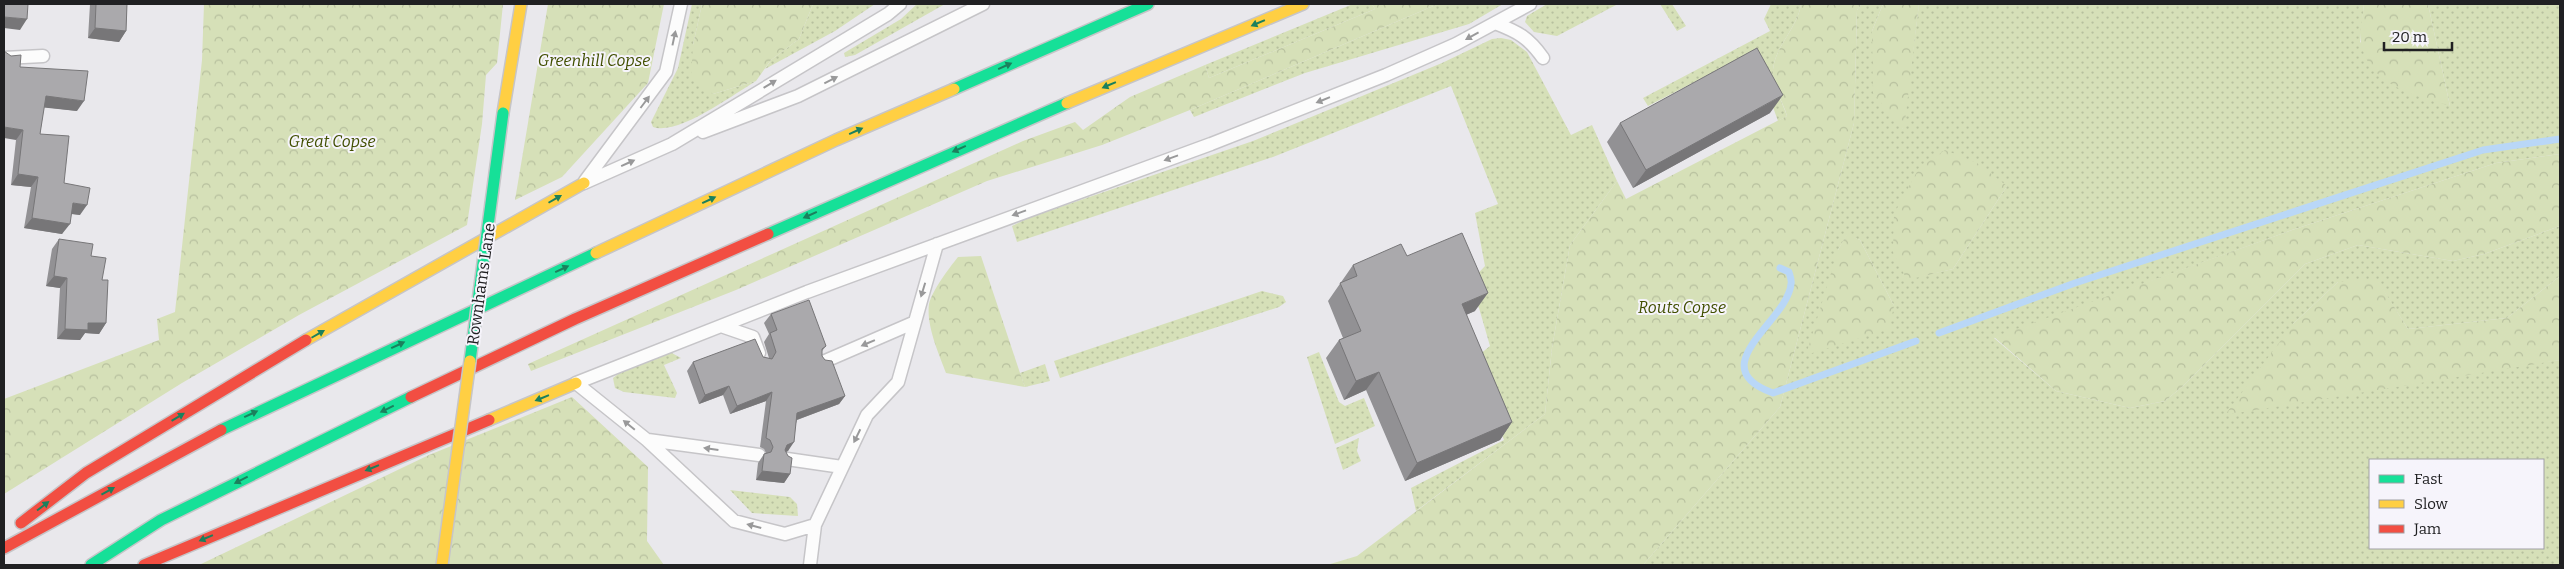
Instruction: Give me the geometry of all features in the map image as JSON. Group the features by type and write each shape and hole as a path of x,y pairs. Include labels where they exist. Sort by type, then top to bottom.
{"main road":[{"name":"Rownhams Lane","path":"442,565 503,113 521,4"},
{"path":"4,548 235,422 836,140 1148,4"},
{"path":"91,565 170,516 312,444 575,319 1005,128 1303,4"},
{"path":"4,536 86,473 267,363 584,182"},
{"path":"144,565 576,384"}],"lane":[{"path":"584,182 666,72 681,4"},
{"path":"672,144 888,14 900,4"},
{"path":"584,182 672,144 798,96 983,4"},
{"path":"576,384 721,326 1313,104 1425,59 1530,4"},
{"path":"1495,23 1520,33 1534,46 1543,58"},
{"path":"4,58 43,56"},
{"path":"810,565 815,524 842,467 868,415 898,382 937,244"},
{"path":"823,362 913,324"},
{"path":"721,326 753,338 762,360"},
{"path":"576,384 648,440 734,521 785,534 815,524"},
{"path":"648,440 759,455"},
{"path":"787,459 842,467"}],"green space":[{"name":"Great Copse","path":"204,4 503,4 497,63 486,75 482,124 467,225 299,315 182,383 4,494 4,399 159,340 157,319 175,312 202,60"},
{"name":"Greenhill Copse","path":"548,4 664,4 648,83 562,177 515,200"},
{"path":"692,4 702,4 693,45 713,94 756,81 691,120 664,128 653,127 651,122 678,68"},
{"path":"702,4 813,4 799,39 771,60 756,81 713,94 691,77 693,45"},
{"path":"813,4 875,4 835,31 765,69 771,60 799,39"},
{"path":"917,4 945,4 855,55 845,57 844,53 901,19"},
{"path":"1353,4 1372,4 1375,9 1209,78 1205,65"},
{"path":"1372,4 1438,4 1190,110 1102,145 987,181 736,290 531,371 528,364 1023,141 1075,122 1083,130 1130,97 1205,65 1209,78 1375,9"},
{"path":"1438,4 1503,4 1469,24 1305,73 1194,117 1190,110"},
{"path":"1547,4 1618,4 1557,36 1534,32 1525,22 1527,16"},
{"path":"1660,4 1672,4 1686,26 1677,31"},
{"path":"1771,4 1801,4 1795,22 1776,57 1774,66 1775,86 1787,116 1778,121 1761,74 1741,58 1648,106 1643,98 1770,31 1764,19"},
{"name":"Routs Copse","path":"1801,4 1862,4 1857,10 1854,123 1780,407 1643,565 1327,565 1357,556 1545,414 1552,348 1570,245 1617,181 1626,199 1787,116 1774,81 1774,66 1780,48 1799,13"},
{"path":"1862,4 1883,4 1872,31 1903,129 1919,4 2364,4 2360,42 2450,106 2428,4 2560,4 2560,154 2496,163 2292,230 1994,338 2056,391 2130,408 2165,401 2183,386 2305,264 2358,245 2453,261 2484,254 2560,226 2560,276 2507,318 2408,329 2378,282 2338,282 2293,324 2529,364 2560,360 2560,565 1643,565 1780,407 1854,123 1857,10","holes":["2007,186 1953,269 1907,279","1847,235 1860,240 1894,306 1838,250"]},
{"path":"1883,4 1919,4 1904,130 1873,93 1872,31"},
{"path":"2364,4 2428,4 2450,106 2422,98 2395,86 2373,69 2365,57 2361,43"},
{"path":"1492,39 1511,40 1527,52 1571,135 1592,125 1617,181 1570,245 1552,348 1545,414 1416,511 1411,488 1504,440 1474,359 1490,346 1479,308 1468,284 1485,266 1475,213 1498,204 1451,86 1273,157 1017,242 1012,226 1028,218 1253,141 1442,63"},
{"path":"1945,150 1977,163 2007,186 1953,269 1907,280 1893,252 1894,214 1919,168"},
{"path":"2560,154 2560,226 2484,254 2453,261 2358,245 2305,264 2183,386 2165,401 2130,408 2056,391 1994,337 2292,230 2496,163"},
{"path":"1847,234 1860,240 1894,306 1889,329 1806,355 1838,250"},
{"path":"981,256 1025,387 946,373 937,349 929,321 929,304 934,293 958,257"},
{"path":"2560,276 2560,360 2225,415 2293,324 2338,282 2378,281 2408,329 2507,318"},
{"path":"1262,291 1283,296 1286,302 1279,307 1060,378 1054,361"},
{"path":"670,352 681,358 664,365 677,393 675,398 624,392 615,388 613,378 622,371"},
{"path":"1319,352 1339,402 1345,406 1364,398 1375,426 1335,444 1307,357"},
{"path":"1045,364 1050,381 1025,387 1020,373"},
{"path":"572,397 648,467 647,541 664,565 199,565 429,455"},
{"path":"1359,438 1357,451 1361,461 1343,470 1336,448"},
{"path":"730,490 790,497 797,504 798,516 752,513"}],"building":[{"path":"4,4 28,4 27,19 4,17"},
{"path":"96,4 127,4 126,31 95,28"},
{"path":"1757,48 1783,95 1646,170 1620,123"},
{"path":"4,51 11,56 21,55 20,67 88,71 84,101 46,96 40,134 69,136 64,183 90,188 87,205 73,203 70,224 32,218 38,177 18,174 23,130 4,127"},
{"path":"1462,233 1488,293 1462,304 1512,422 1417,463 1379,372 1356,381 1339,340 1361,331 1340,283 1357,276 1353,265 1401,244 1407,256"},
{"path":"59,239 93,244 91,256 106,258 102,280 108,280 106,323 88,323 88,330 65,329 67,278 54,276"},
{"path":"809,300 826,346 822,349 822,356 825,360 832,361 845,396 797,413 794,442 787,445 785,450 788,456 792,458 790,474 762,471 764,454 771,452 773,447 770,440 766,438 772,392 737,406 729,386 705,395 693,362 755,339 763,357 772,359 776,352 770,333 777,330 771,314"}],"waterway":[{"path":"1939,333 2075,283 2483,150 2560,139"},
{"path":"1780,268 1789,272 1791,284 1786,298 1777,313 1754,343 1746,357 1745,370 1753,382 1773,393 1916,341"}],"traffic: fast":[{"path":"954,89 1148,4"},
{"path":"768,234 1067,103"},
{"path":"470,361 503,113"},
{"path":"221,430 596,253"},
{"path":"91,565 161,520 411,397"}],"traffic: slow":[{"path":"503,113 521,4"},
{"path":"1067,103 1303,4"},
{"path":"596,253 836,140 954,89"},
{"path":"306,340 584,183"},
{"path":"442,565 470,361"},
{"path":"489,420 576,383"}],"traffic: jam":[{"path":"411,397 575,319 768,234"},
{"path":"21,523 86,473 306,340"},
{"path":"144,565 489,420"},
{"path":"4,548 221,430"}]}
